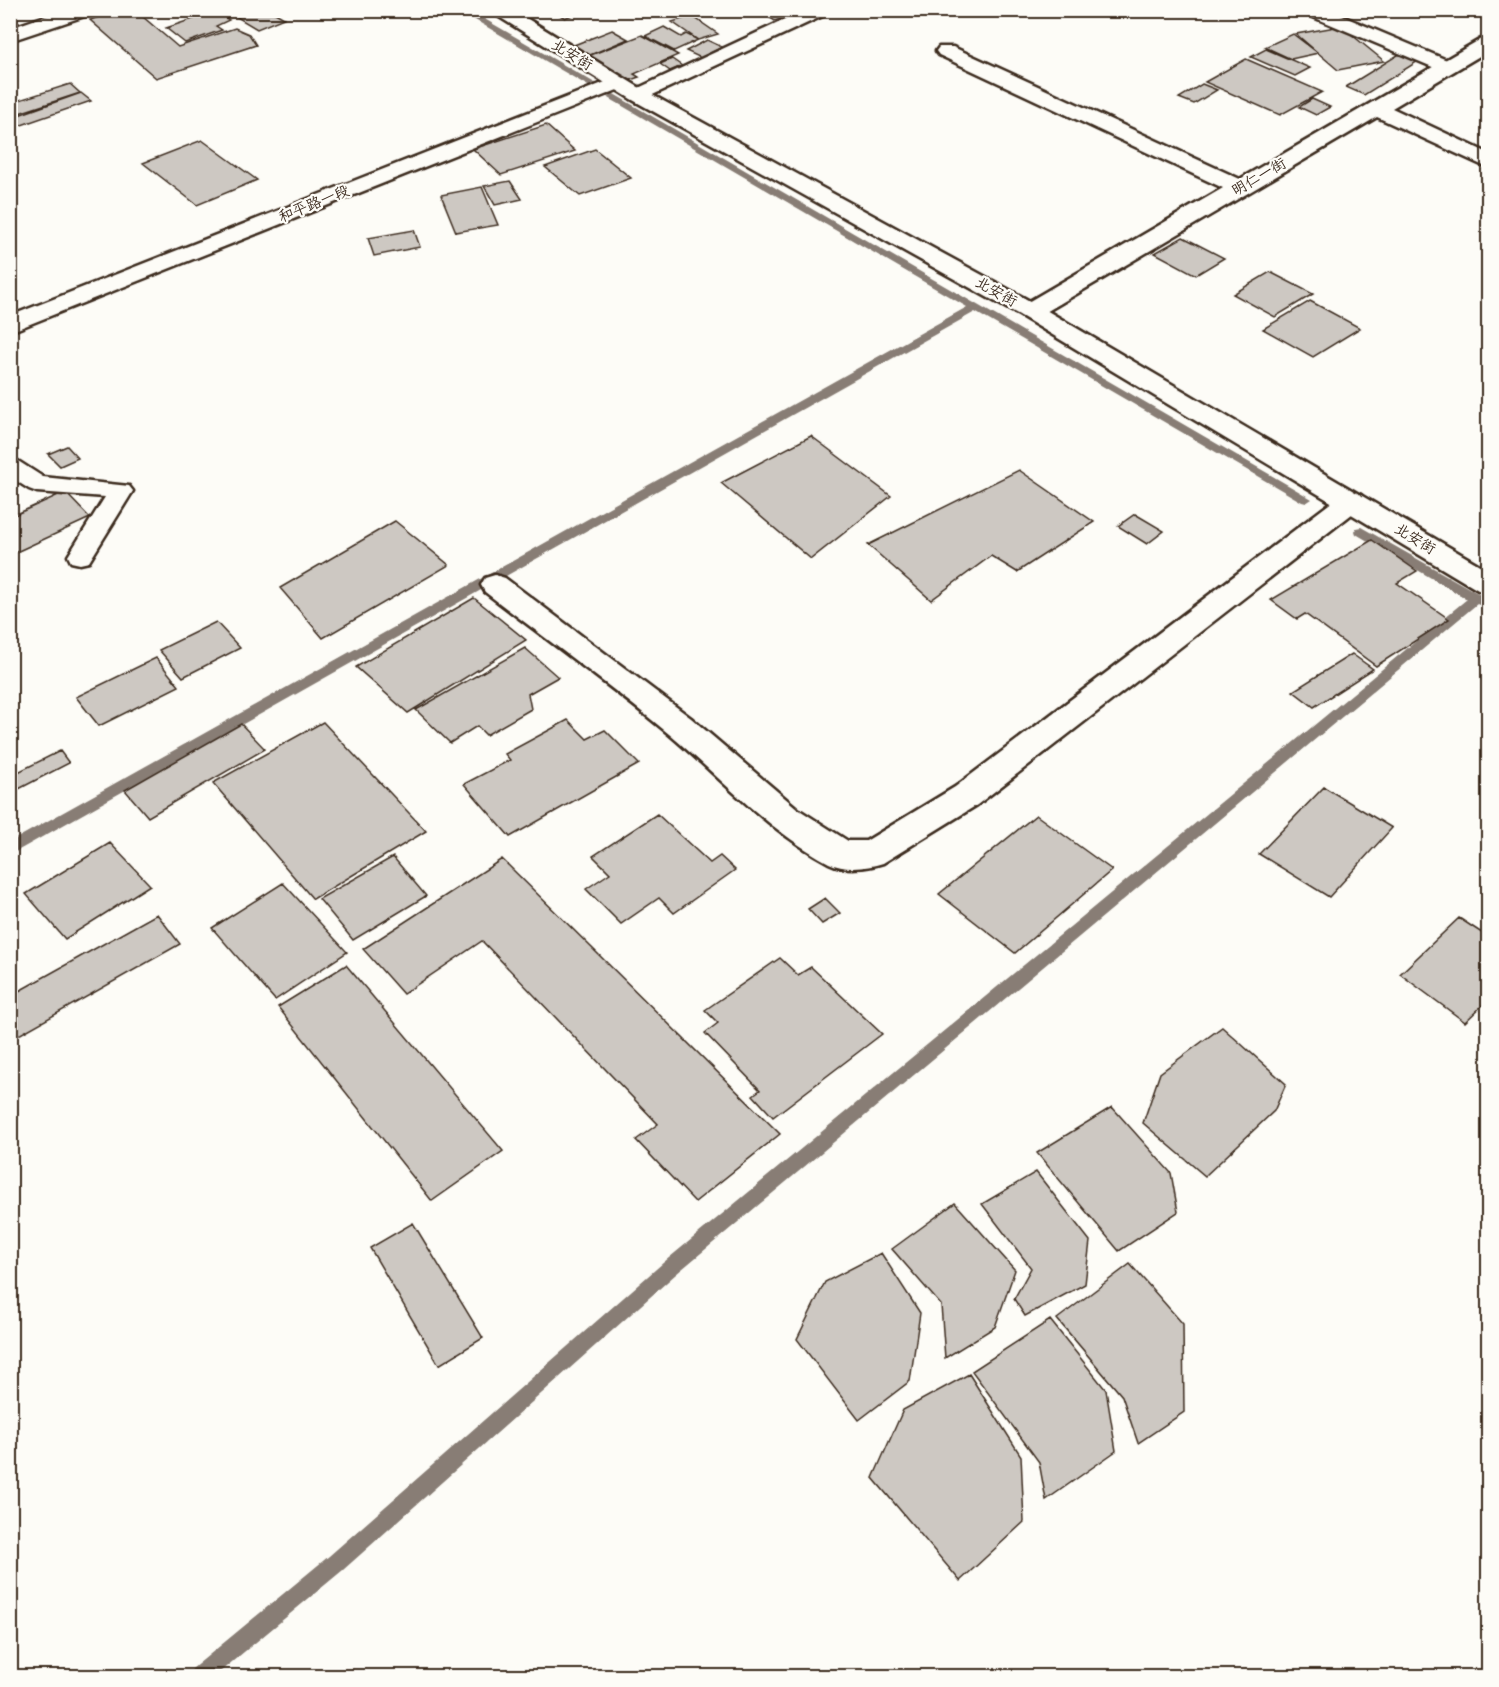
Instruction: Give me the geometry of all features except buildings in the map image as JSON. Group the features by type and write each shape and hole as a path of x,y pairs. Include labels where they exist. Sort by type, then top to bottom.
{"street":[{"path":"10,35 84,10"},
{"name":"北安街","path":"498,10 614,90 1030,311 1488,583"},
{"name":"明仁一街","path":"1030,311 1488,43"},
{"path":"946,51 1241,188"},
{"name":"和平路一段","path":"10,325 614,90"},
{"path":"1377,109 1488,161"},
{"path":"495,585 680,726 786,818 842,854 871,854 966,796 1351,501"}],"lane":[{"path":"614,90 821,10"},
{"path":"1312,10 1448,67"},
{"path":"10,466 37,484 121,491 80,556"}],"waterway":[{"path":"462,10 975,307"},
{"path":"10,849 975,307"},
{"path":"975,307 1306,499"},
{"path":"1361,531 1476,598"},
{"path":"199,1676 336,1563 670,1268 1476,598"},
{"path":"1476,598 1488,605"}]}
